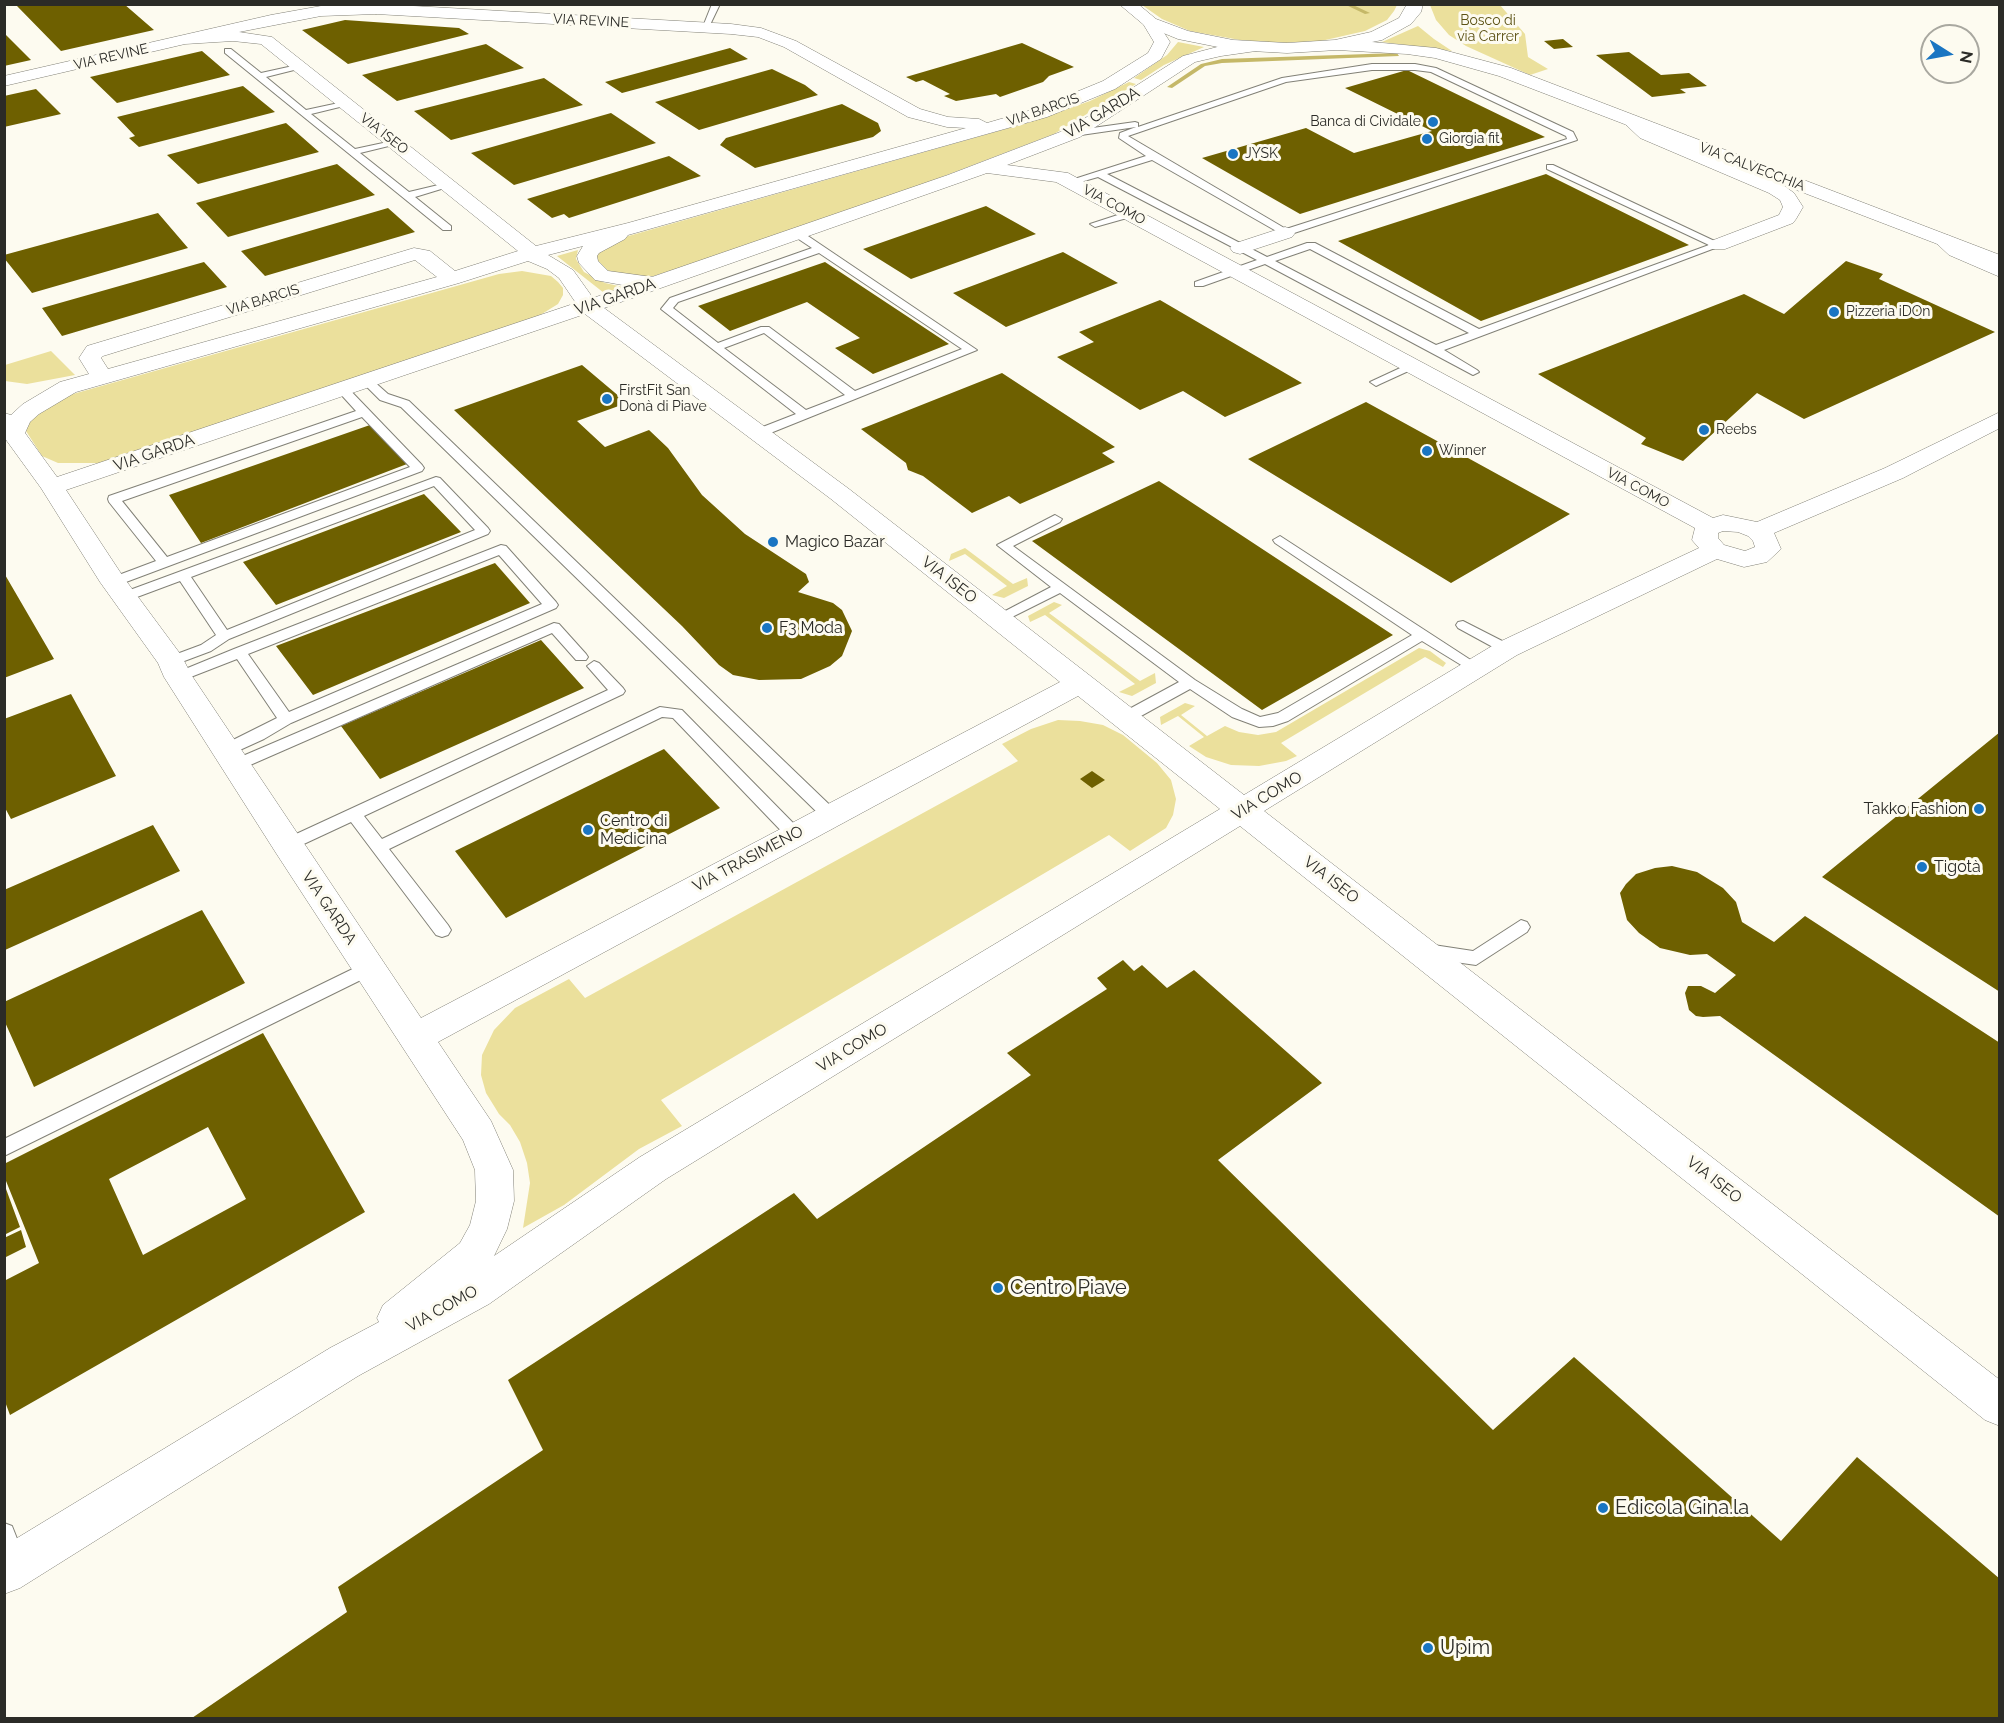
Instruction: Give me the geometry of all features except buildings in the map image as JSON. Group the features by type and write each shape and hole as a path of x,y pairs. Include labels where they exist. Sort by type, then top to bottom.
{"main road":[{"path":"1127,4 1150,22 1201,39 1257,47 1297,48 1339,45 1373,37 1393,29 1407,19 1415,5 1429,23"},
{"name":"VIA CALVECCHIA","path":"1444,37 1505,72"},
{"name":"VIA CALVECCHIA","path":"1339,45 1436,53 1505,72 2000,262"}],"street":[{"name":"VIA REVINE","path":"4,81 298,15 339,9 376,9 745,30 772,36 914,113 947,122 980,124 998,123 1041,113"},
{"path":"266,40 263,34 272,27 298,15"},
{"name":"VIA BARCIS","path":"9,426 48,397 68,387 102,376 453,279 532,253 635,227 1041,113 1109,85 1155,56 1162,42 1150,22"},
{"path":"186,40 233,36 266,40"},
{"name":"VIA ISEO","path":"266,40 515,237 532,253 569,277 588,306 759,433 999,618 2000,1406"},
{"name":"VIA GARDA","path":"344,1362 474,1255 488,1229 495,1202 494,1170 478,1132 52,487 659,282 983,169 1074,133 1189,59 1221,51 1257,47"},
{"path":"914,113 922,126 923,133 919,141 885,157 867,173 874,182 890,188 927,189"},
{"path":"1630,120 1646,134 1776,189 1787,197 1793,207 1786,219 1718,245"},
{"name":"VIA COMO","path":"8,1557 344,1362 475,1292 653,1168 1507,650 1713,538 1734,523 1757,531 1765,538 1768,546 1761,556 1742,559 1713,538 1411,366 1065,179 1016,170 983,169"},
{"name":"VIA BARCIS","path":"635,227 591,249 587,256 589,263 602,276 638,282 659,282"},
{"path":"1240,248 1285,233"},
{"path":"1943,240 1956,251 2000,272"},
{"name":"VIA BARCIS","path":"102,376 90,358 95,351 414,254 423,255 453,279"},
{"path":"478,271 528,265 569,277 573,298 550,319"},
{"name":"VIA ISEO","path":"659,282 631,299 627,312 631,326 660,359"},
{"path":"1757,531 1894,473 2000,419"},
{"path":"9,426 52,487"},
{"name":"VIA TRASIMENO","path":"416,1038 1081,682"}],"lane":[{"path":"705,27 716,4"},
{"path":"228,51 447,228"},
{"path":"259,76 299,66"},
{"path":"1372,67 1415,67 1433,69 1570,134 1572,140 1285,233 1124,138 1123,135 1154,124 1285,80 1372,67"},
{"path":"304,113 345,103"},
{"path":"1074,133 1129,125 1154,124"},
{"path":"354,152 394,142"},
{"path":"1065,179 1098,173 1154,156"},
{"path":"1550,167 1718,245"},
{"path":"1098,173 1478,371 1439,382"},
{"path":"407,196 448,184"},
{"path":"1095,224 1130,214"},
{"path":"759,433 972,350 798,234"},
{"path":"1199,284 1311,245 1476,332"},
{"path":"1435,349 1476,332 1718,245"},
{"path":"804,415 667,309 675,300 820,249"},
{"path":"716,347 765,329 854,396"},
{"path":"1376,382 1411,366"},
{"path":"366,380 384,397 405,404 830,815"},
{"path":"118,589 164,563 418,468 342,389"},
{"path":"164,563 114,499 365,412"},
{"path":"118,589 183,575 436,481 483,531 224,636 174,669"},
{"path":"1055,519 1004,544 1190,683 1237,713 1259,722 1273,722 1422,636"},
{"path":"1280,540 1422,636 1476,668"},
{"path":"174,669 239,652 501,549 551,605 286,719 231,757"},
{"path":"183,575 224,636"},
{"path":"999,618 1060,588"},
{"path":"1463,625 1507,650"},
{"path":"231,757 554,627 618,691 287,845"},
{"path":"239,652 286,719"},
{"path":"1125,718 1190,683"},
{"path":"379,847 660,712 677,714 795,834"},
{"path":"354,814 442,930"},
{"path":"1420,950 1476,958 1521,927"},
{"path":"4,1148 369,968"}],"green space":[{"path":"1142,5 1397,5 1387,20 1365,31 1321,41 1281,43 1240,40 1190,31 1162,19"},
{"name":"Bosco di via Carrer","path":"1430,5 1500,5 1525,34 1528,57 1548,69 1530,75 1466,46 1449,35 1436,20"},
{"path":"1418,26 1434,39 1452,51 1382,42"},
{"path":"1178,42 1204,47 1164,65 1141,80 1134,78 1167,55"},
{"path":"1129,82 1136,84 1054,134 926,183 748,246 654,276 618,275 597,262 596,252 625,237 1030,122 1090,101"},
{"path":"578,250 576,259 584,272 605,283 623,287 604,293 557,256"},
{"path":"522,271 551,276 558,282 563,288 563,295 558,304 537,317 100,463 58,463 42,456 26,431 31,418 51,402 73,394 499,274"},
{"path":"51,351 75,375 27,384 5,381 5,365"},
{"path":"965,548 1013,584 1027,578 1028,586 1004,598 992,595 1007,586 965,554 949,561 951,554"},
{"path":"1054,602 1062,605 1049,613 1140,681 1155,673 1156,683 1132,696 1119,692 1135,684 1045,615 1030,622 1028,616"},
{"path":"1419,648 1430,651 1446,663 1443,667 1425,657 1281,743 1297,756 1286,761 1259,766 1231,765 1206,757 1189,746 1204,737 1178,716 1161,725 1160,717 1185,703 1195,706 1181,715 1207,736 1225,726 1239,732 1258,735 1276,732"},
{"path":"1058,720 1103,725 1123,735 1157,763 1171,780 1176,799 1173,815 1166,828 1130,851 1109,835 661,1100 682,1126 639,1149 564,1205 523,1228 530,1183 527,1163 520,1142 486,1093 481,1075 482,1055 494,1030 515,1008 569,979 585,998 1018,761 1002,744 1031,729"}],"waterway":[{"path":"1346,4 1367,13"},
{"path":"1170,87 1203,65 1222,61 1397,55"}],"place":[{"name":"Banca di Cividale","path":"1433,122"},
{"name":"Giorgia fit","path":"1427,139"},
{"name":"JYSK","path":"1233,154"},
{"name":"Pizzeria iDOn","path":"1834,312"},
{"name":"FirstFit San Donà di Piave","path":"607,399"},
{"name":"Reebs","path":"1704,430"},
{"name":"Winner","path":"1427,451"},
{"name":"Magico Bazar","path":"773,542"},
{"name":"F3 Moda","path":"767,628"},
{"name":"Takko Fashion","path":"1979,809"},
{"name":"Centro di Medicina","path":"588,830"},
{"name":"Tigotà","path":"1922,867"},
{"name":"Centro Piave","path":"998,1288"},
{"name":"Edicola Gina.la","path":"1603,1508"},
{"name":"Upim","path":"1428,1648"}]}
